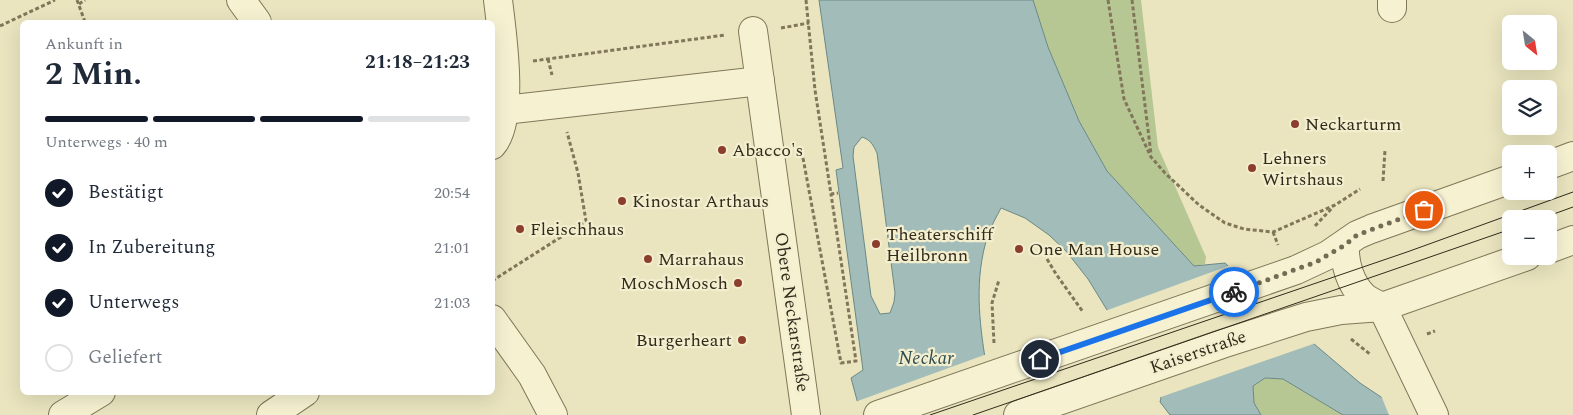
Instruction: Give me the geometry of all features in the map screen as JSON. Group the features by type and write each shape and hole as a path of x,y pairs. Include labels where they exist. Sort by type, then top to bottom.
{"street":[{"path":"241,0 256,20"},
{"path":"495,142 498,139 504,110 505,64 498,0"},
{"name":"Obere Neckarstraße","path":"753,31 806,415"},
{"path":"504,110 760,82"},
{"path":"1557,162 1573,156"},
{"path":"878,415 1264,282 1316,262 1345,245 1357,235 1502,182"},
{"path":"1557,246 1573,240"},
{"path":"1345,245 1344,257 1354,284 1364,297 1382,307 1434,414"},
{"name":"Kaiserstraße","path":"1018,415 1306,317 1341,310 1382,307 1502,265"},
{"path":"495,323 532,375 553,415"},
{"path":"74,413 97,395"},
{"path":"271,415 300,395"}],"path":[{"path":"0,26 55,0"},
{"path":"77,0 84,20"},
{"path":"79,4 85,0"},
{"path":"769,147 800,142 841,363 856,361 815,90 806,0"},
{"path":"1108,0 1124,98 1151,157 1164,173 1199,205 1225,223 1244,229 1273,232 1335,204 1360,189"},
{"path":"1132,0 1151,157"},
{"path":"791,27 809,23"},
{"path":"505,64 753,31"},
{"path":"495,279 586,221 578,173 548,59"},
{"path":"1383,181 1386,150"},
{"path":"831,194 838,193"},
{"path":"1048,258 1056,274 1084,313"},
{"path":"994,345 992,303 999,280"}],"green space":[{"path":"1033,0 1141,0 1158,147 1206,257 1205,264 1194,266 1107,171 1079,121 1048,47"},
{"path":"1264,378 1283,379 1343,415 1261,415 1254,403 1253,386"}],"water":[{"name":"Neckar","path":"819,0 1033,0 1048,47 1079,121 1107,171 1194,266 1225,263 1273,309 1360,383 1381,397 1415,415 1343,415 1283,379 1265,378 1253,386 1254,403 1261,415 1170,415 1160,402 1161,398 1088,279 1066,251 1049,235 1025,218 1001,208 988,235 979,283 981,332 986,364 861,415 851,378 863,370 836,170 843,168","holes":["862,137 871,143 877,153 895,293 890,313 880,314 871,296 853,156 854,147"]}],"pier":[{"path":"1231,265 1274,307 1316,343 1158,398 1105,311"},
{"path":"987,354 1003,415 858,415 855,402"},
{"path":"1380,393 1416,413 1418,415 1389,415"}],"tram line":[{"path":"930,415 1407,252 1573,192"},
{"path":"1557,213 1573,207"},
{"path":"973,415 1502,232"}],"way so far":[{"path":"1234,292 1316,262 1345,245 1357,235 1424,210"}],"place":[{"name":"Neckarturm","path":"1295,124"},
{"name":"Abacco's","path":"722,150"},
{"name":"Lehners Wirtshaus","path":"1252,168"},
{"name":"Kinostar Arthaus","path":"622,201"},
{"name":"Fleischhaus","path":"520,229"},
{"name":"Theaterschiff Heilbronn","path":"876,244"},
{"name":"One Man House","path":"1019,249"},
{"name":"Marrahaus","path":"648,259"},
{"name":"MoschMosch","path":"738,283"},
{"name":"Burgerheart","path":"742,340"}],"route":[{"path":"1040,359 1234,292"}]}
